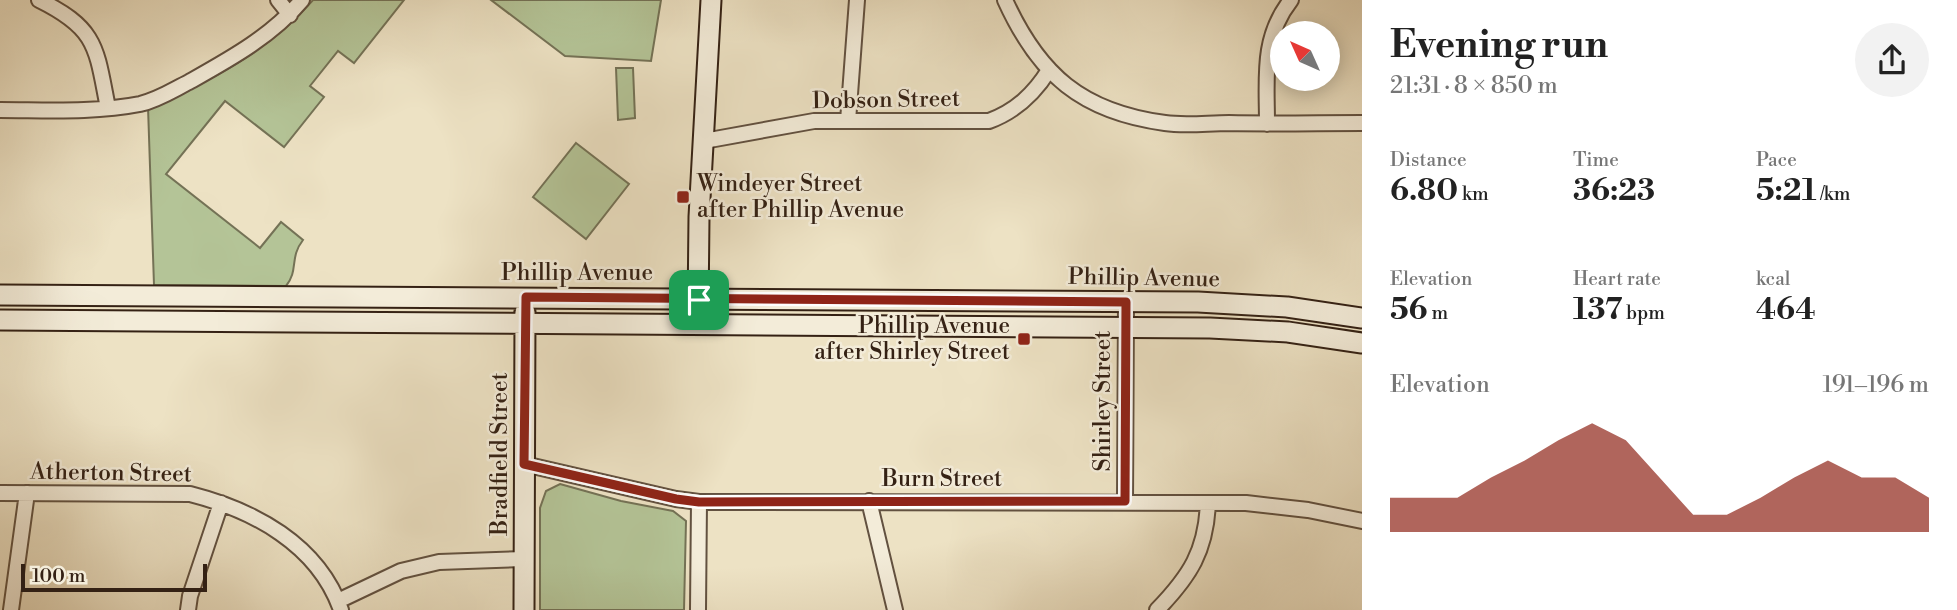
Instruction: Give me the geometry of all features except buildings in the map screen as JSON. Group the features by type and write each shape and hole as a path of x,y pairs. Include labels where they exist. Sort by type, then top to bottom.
{"main road":[{"path":"698,324 699,218 711,0"},
{"name":"Phillip Avenue","path":"0,295 1198,302 1287,307 1362,318"},
{"name":"Bradfield Street","path":"524,610 526,297"},
{"path":"0,320 1126,328 1288,332 1362,343"}],"street":[{"path":"39,0 63,11 89,37 96,52 108,108"},
{"path":"278,0 290,15"},
{"path":"0,110 108,108 142,104 161,97 252,45 290,15 302,0"},
{"path":"848,121 857,0"},
{"path":"1005,0 1031,49 1049,70 1081,96 1102,108 1133,118 1167,123 1362,124"},
{"path":"1267,124 1270,39 1274,26 1291,0"},
{"name":"Dobson Street","path":"704,141 814,121 989,121 1006,114 1026,100 1049,70"},
{"name":"Shirley Street","path":"1125,501 1126,302"},
{"name":"Burn Street","path":"524,464 699,502 1208,503 1283,506 1362,521"},
{"name":"Atherton Street","path":"0,493 190,494 221,503 249,514 279,531 311,562 329,585 339,606"},
{"path":"11,610 27,494"},
{"path":"869,501 895,610"},
{"path":"698,610 699,502"},
{"path":"188,610 190,596 221,503"},
{"path":"1157,610 1179,587 1198,556 1205,540 1208,503"},
{"path":"339,606 401,571 439,562 524,558"}],"green space":[{"path":"313,0 404,0 354,63 338,51 310,86 324,97 284,147 225,101 166,174 260,248 281,222 303,240 296,253 290,280 286,286 154,285 148,107 216,76 258,50"},
{"path":"491,0 661,0 651,61 565,56"},
{"path":"616,68 633,68 635,118 618,120"},
{"path":"576,143 629,184 586,239 533,197"},
{"path":"560,484 621,501 673,511 686,521 684,610 540,610 540,508 546,491"}],"place":[{"name":"Windeyer Street after Phillip Avenue","path":"683,197"},
{"name":"Phillip Avenue after Shirley Street","path":"1024,339"}],"route":[{"path":"526,297 699,300 1126,302 1125,501 699,502 524,464 526,297"}]}
